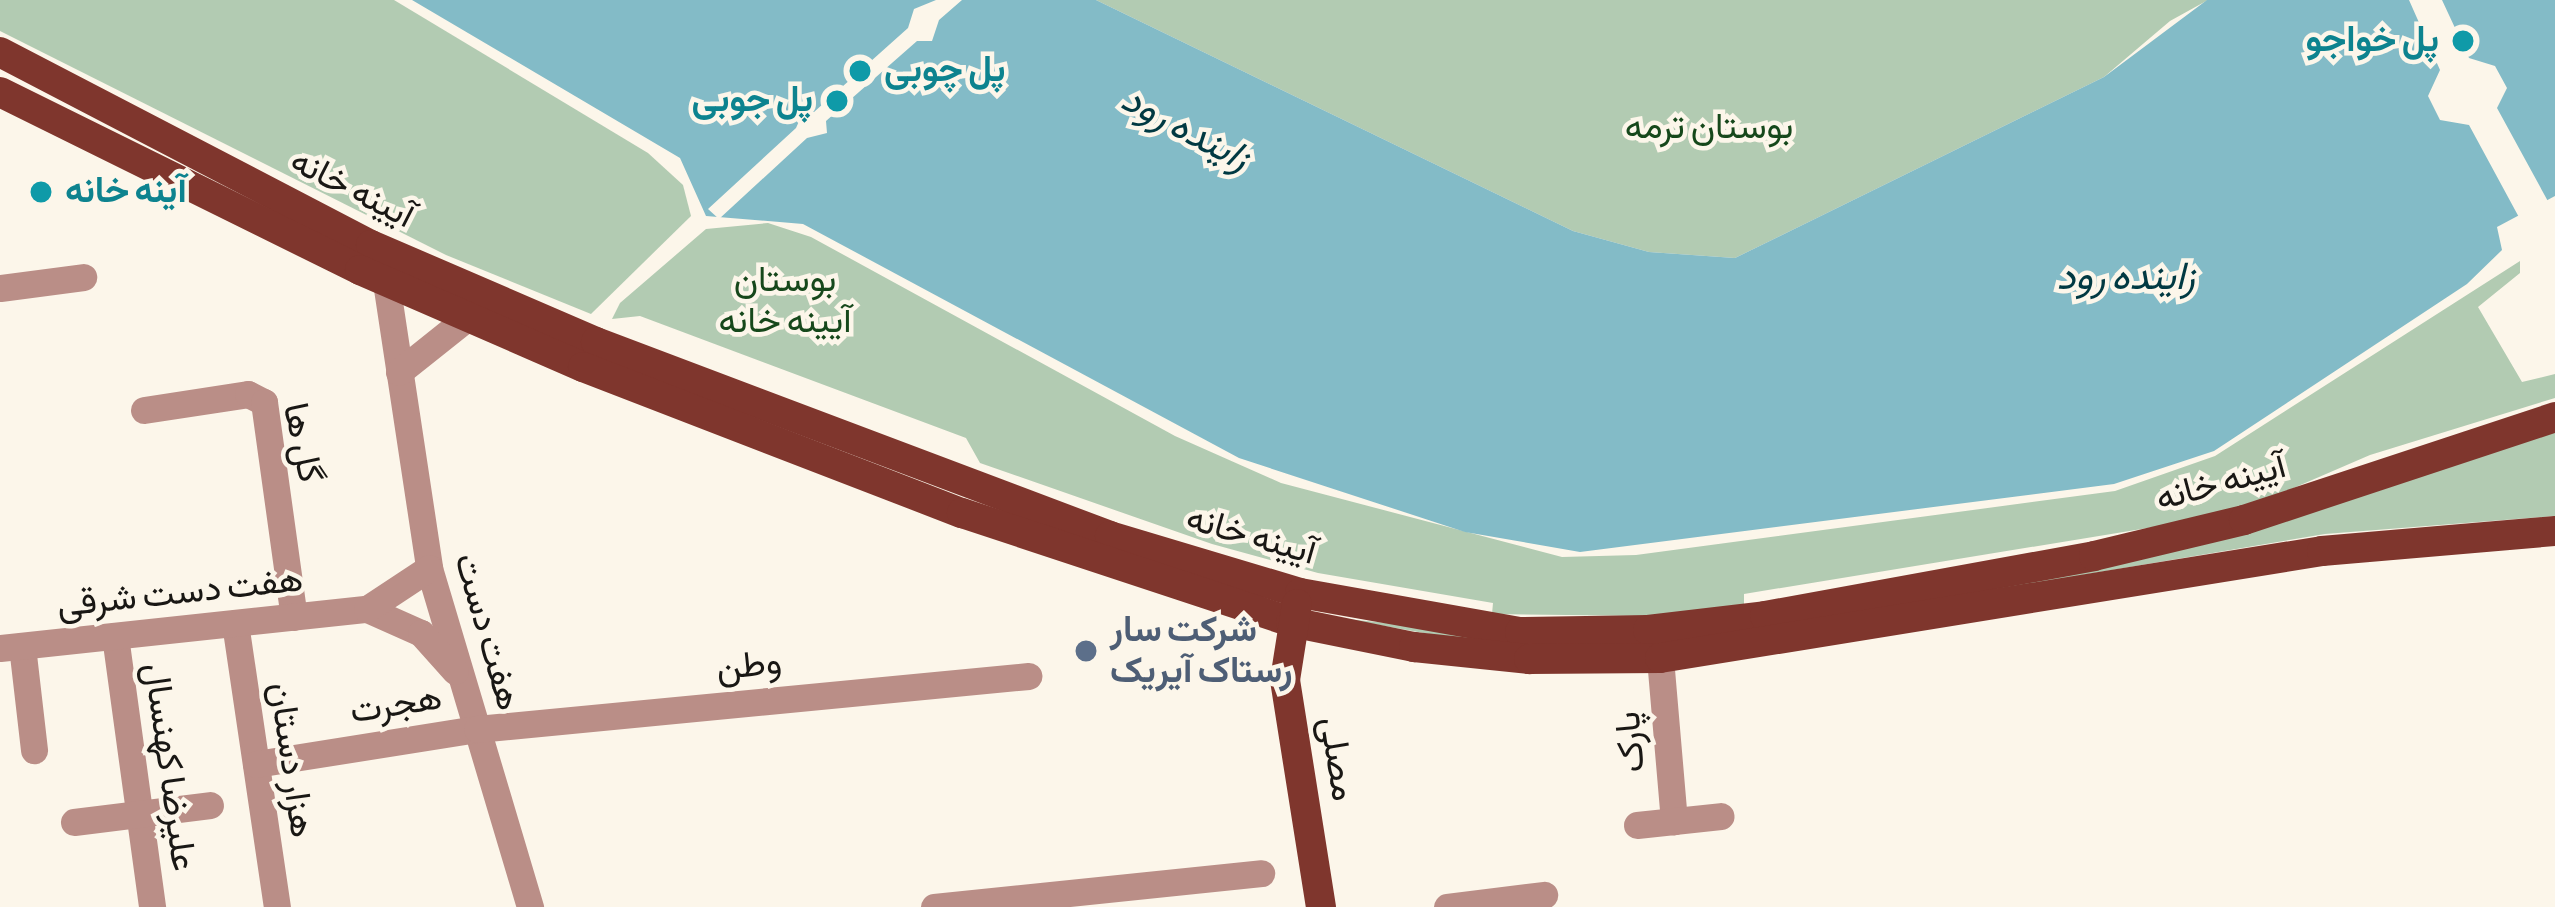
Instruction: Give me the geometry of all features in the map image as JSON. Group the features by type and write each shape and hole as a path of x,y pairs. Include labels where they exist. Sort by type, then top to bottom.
{"main road":[{"name":"آیینه خانه","path":"0,52 370,245 596,341 1296,608 1520,632 1648,630 1919,603 2323,550 2555,531"},
{"name":"آیینه خانه","path":"0,92 386,282 962,513 1296,608 1529,659 1660,658 1919,603 2244,520 2555,417"},
{"name":"مصلی","path":"1296,608 1285,680 1321,907"}],"street":[{"path":"0,288 82,277"},
{"name":"هفت دست","path":"386,282 429,568 531,906"},
{"path":"399,372 468,317"},
{"name":"گل ها","path":"144,410 248,394 264,403 294,617"},
{"path":"367,609 429,568"},
{"path":"367,609 421,634 462,678"},
{"name":"هفت دست شرقی","path":"11,647 367,609"},
{"name":"هزار دستان","path":"235,623 277,907"},
{"name":"علیرضا کهنسال","path":"115,636 152,907"},
{"path":"11,647 34,750"},
{"name":"پارک","path":"1660,658 1675,821"},
{"name":"وطن","path":"477,729 1028,676"},
{"name":"هجرت","path":"256,764 477,729"},
{"path":"74,822 211,805"},
{"name":"پارک","path":"1637,825 1721,816"},
{"path":"934,907 1261,873"},
{"path":"1447,907 1544,895"}],"green space":[{"name":"بوستان آیینه خانه","path":"0,0 394,0 648,153 683,185 691,216 591,314 446,255 0,31"},
{"name":"بوستان ترمه","path":"1096,0 2208,0 2170,21 2104,77 1735,258 1649,252 1573,231"},
{"name":"بوستان آیینه خانه","path":"768,223 811,237 1175,436 1281,483 1562,557 1636,555 2115,491 2215,456 2520,261 2520,273 2478,307 2522,382 2555,374 2555,398 2370,455 2233,514 1744,594 1744,607 1655,616 1492,614 1493,603 1318,573 1212,544 980,463 966,438 640,316 612,319 620,303 706,229"},
{"path":"2555,427 2555,516 2325,534 1645,649 1514,649 1345,619 1582,641 1784,621 2255,526"}],"water":[{"name":"زاینده رود","path":"412,0 1096,0 1573,231 1649,252 1735,258 2104,77 2207,0 2555,0 2555,196 2497,227 2502,250 2467,284 2214,451 2114,484 1580,552 1465,532 1239,458 803,224 706,216 680,158"}],"pier":[{"name":"پل چوبی","path":"936,0 962,0 939,20 932,41 917,41 826,121 827,133 807,138 719,219 708,209 796,128 804,110 814,112 908,28 914,9"},
{"name":"پل خواجو","path":"2409,0 2442,0 2469,58 2495,66 2507,88 2497,108 2550,205 2521,221 2469,125 2440,120 2428,96 2440,70"}],"place":[{"name":"پل خواجو","path":"2463,41"},
{"name":"پل چوبی","path":"860,71"},
{"name":"پل جوبی","path":"837,101"},
{"name":"آینه خانه","path":"41,192"},
{"name":"شرکت سار رستاک آیریک","path":"1086,651"}]}
